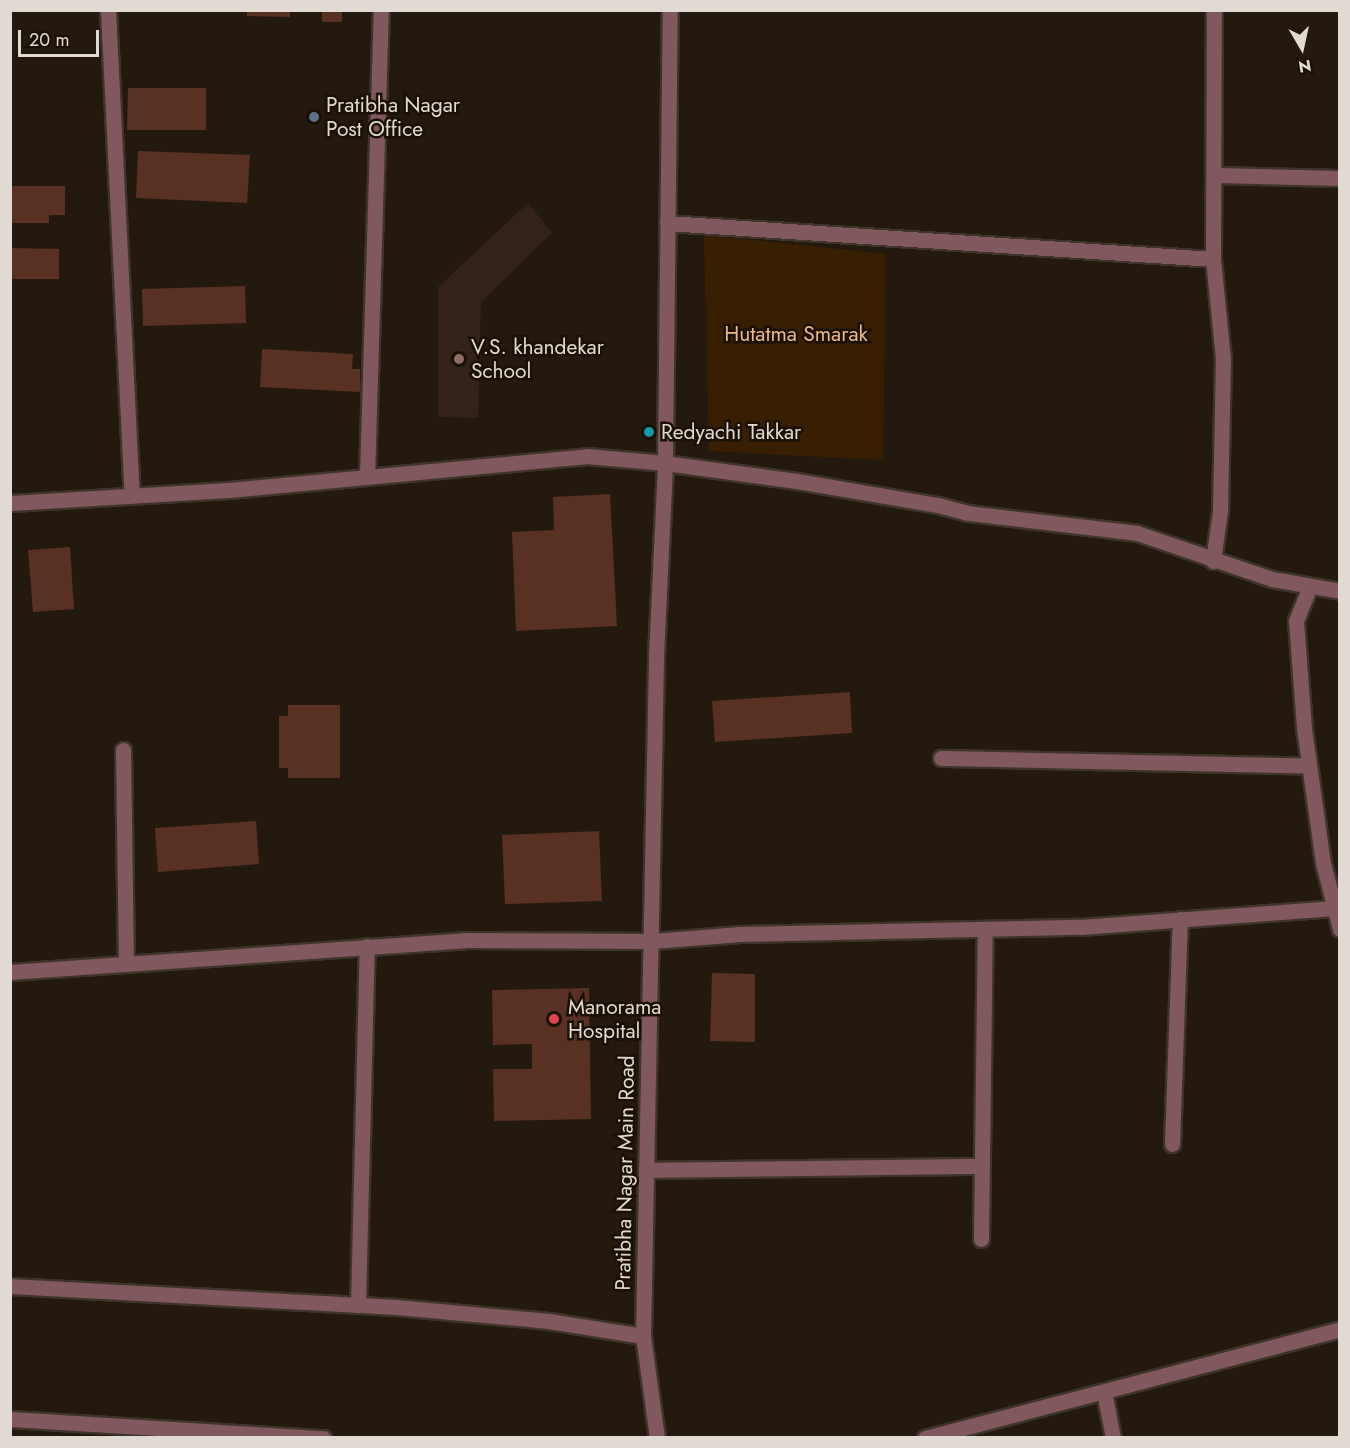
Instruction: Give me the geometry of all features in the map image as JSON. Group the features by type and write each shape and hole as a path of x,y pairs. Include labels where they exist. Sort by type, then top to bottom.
{"street":[{"path":"108,10 132,495"},
{"path":"367,477 381,10"},
{"name":"Pratibha Nagar Main Road","path":"657,1437 643,1336 653,941 656,656 665,463 670,10"},
{"path":"1213,561 1220,511 1223,360 1213,259 1214,10"},
{"path":"1214,175 1340,178"},
{"path":"667,224 1213,259"},
{"path":"10,503 367,477 587,456 665,463 797,481 968,513 1137,533 1213,561 1310,586 1340,591"},
{"path":"1310,586 1296,621 1309,766 1323,862 1340,929"},
{"path":"123,750 126,964"},
{"path":"941,758 1309,766"},
{"path":"10,972 465,940 653,941 740,934 985,930 1334,908"},
{"path":"1172,1144 1180,919"},
{"path":"981,1239 985,930"},
{"path":"358,1305 366,946"},
{"path":"646,1170 982,1166"},
{"path":"10,1286 358,1305 549,1321 643,1336"},
{"path":"925,1437 1340,1329"},
{"path":"1104,1392 1113,1437"},
{"path":"10,1419 322,1437"}],"shaded area":[{"name":"V.S. khandekar School","path":"528,203 552,233 481,302 478,418 438,417 438,287"}],"green space":[{"name":"Hutatma Smarak","path":"704,235 886,254 883,460 709,451"}],"building":[{"path":"247,10 290,10 290,17 247,16"},
{"path":"322,10 342,10 342,22 322,22"},
{"path":"128,88 206,88 206,130 127,130"},
{"path":"138,151 250,155 247,203 136,198"},
{"path":"10,186 65,186 65,215 49,215 49,223 10,223"},
{"path":"10,248 59,249 59,279 10,279"},
{"path":"245,286 246,323 143,326 142,289"},
{"path":"262,349 353,354 352,369 360,369 360,392 260,387"},
{"path":"610,494 617,626 516,631 512,532 554,530 553,497"},
{"path":"70,547 74,609 33,612 28,550"},
{"path":"850,692 852,733 715,742 712,701"},
{"path":"288,705 340,705 340,778 288,778 288,768 279,768 279,716 288,716"},
{"path":"256,821 259,864 158,872 155,828"},
{"path":"599,831 602,901 505,904 502,835"},
{"path":"712,973 755,974 755,1042 710,1041"},
{"path":"589,988 591,1119 494,1121 493,1069 532,1069 532,1044 493,1045 492,990"}],"place":[{"name":"Pratibha Nagar Post Office","path":"314,117"},
{"name":"V.S. khandekar School","path":"459,359"},
{"name":"Redyachi Takkar","path":"649,432"},
{"name":"Manorama Hospital","path":"554,1019"}]}
